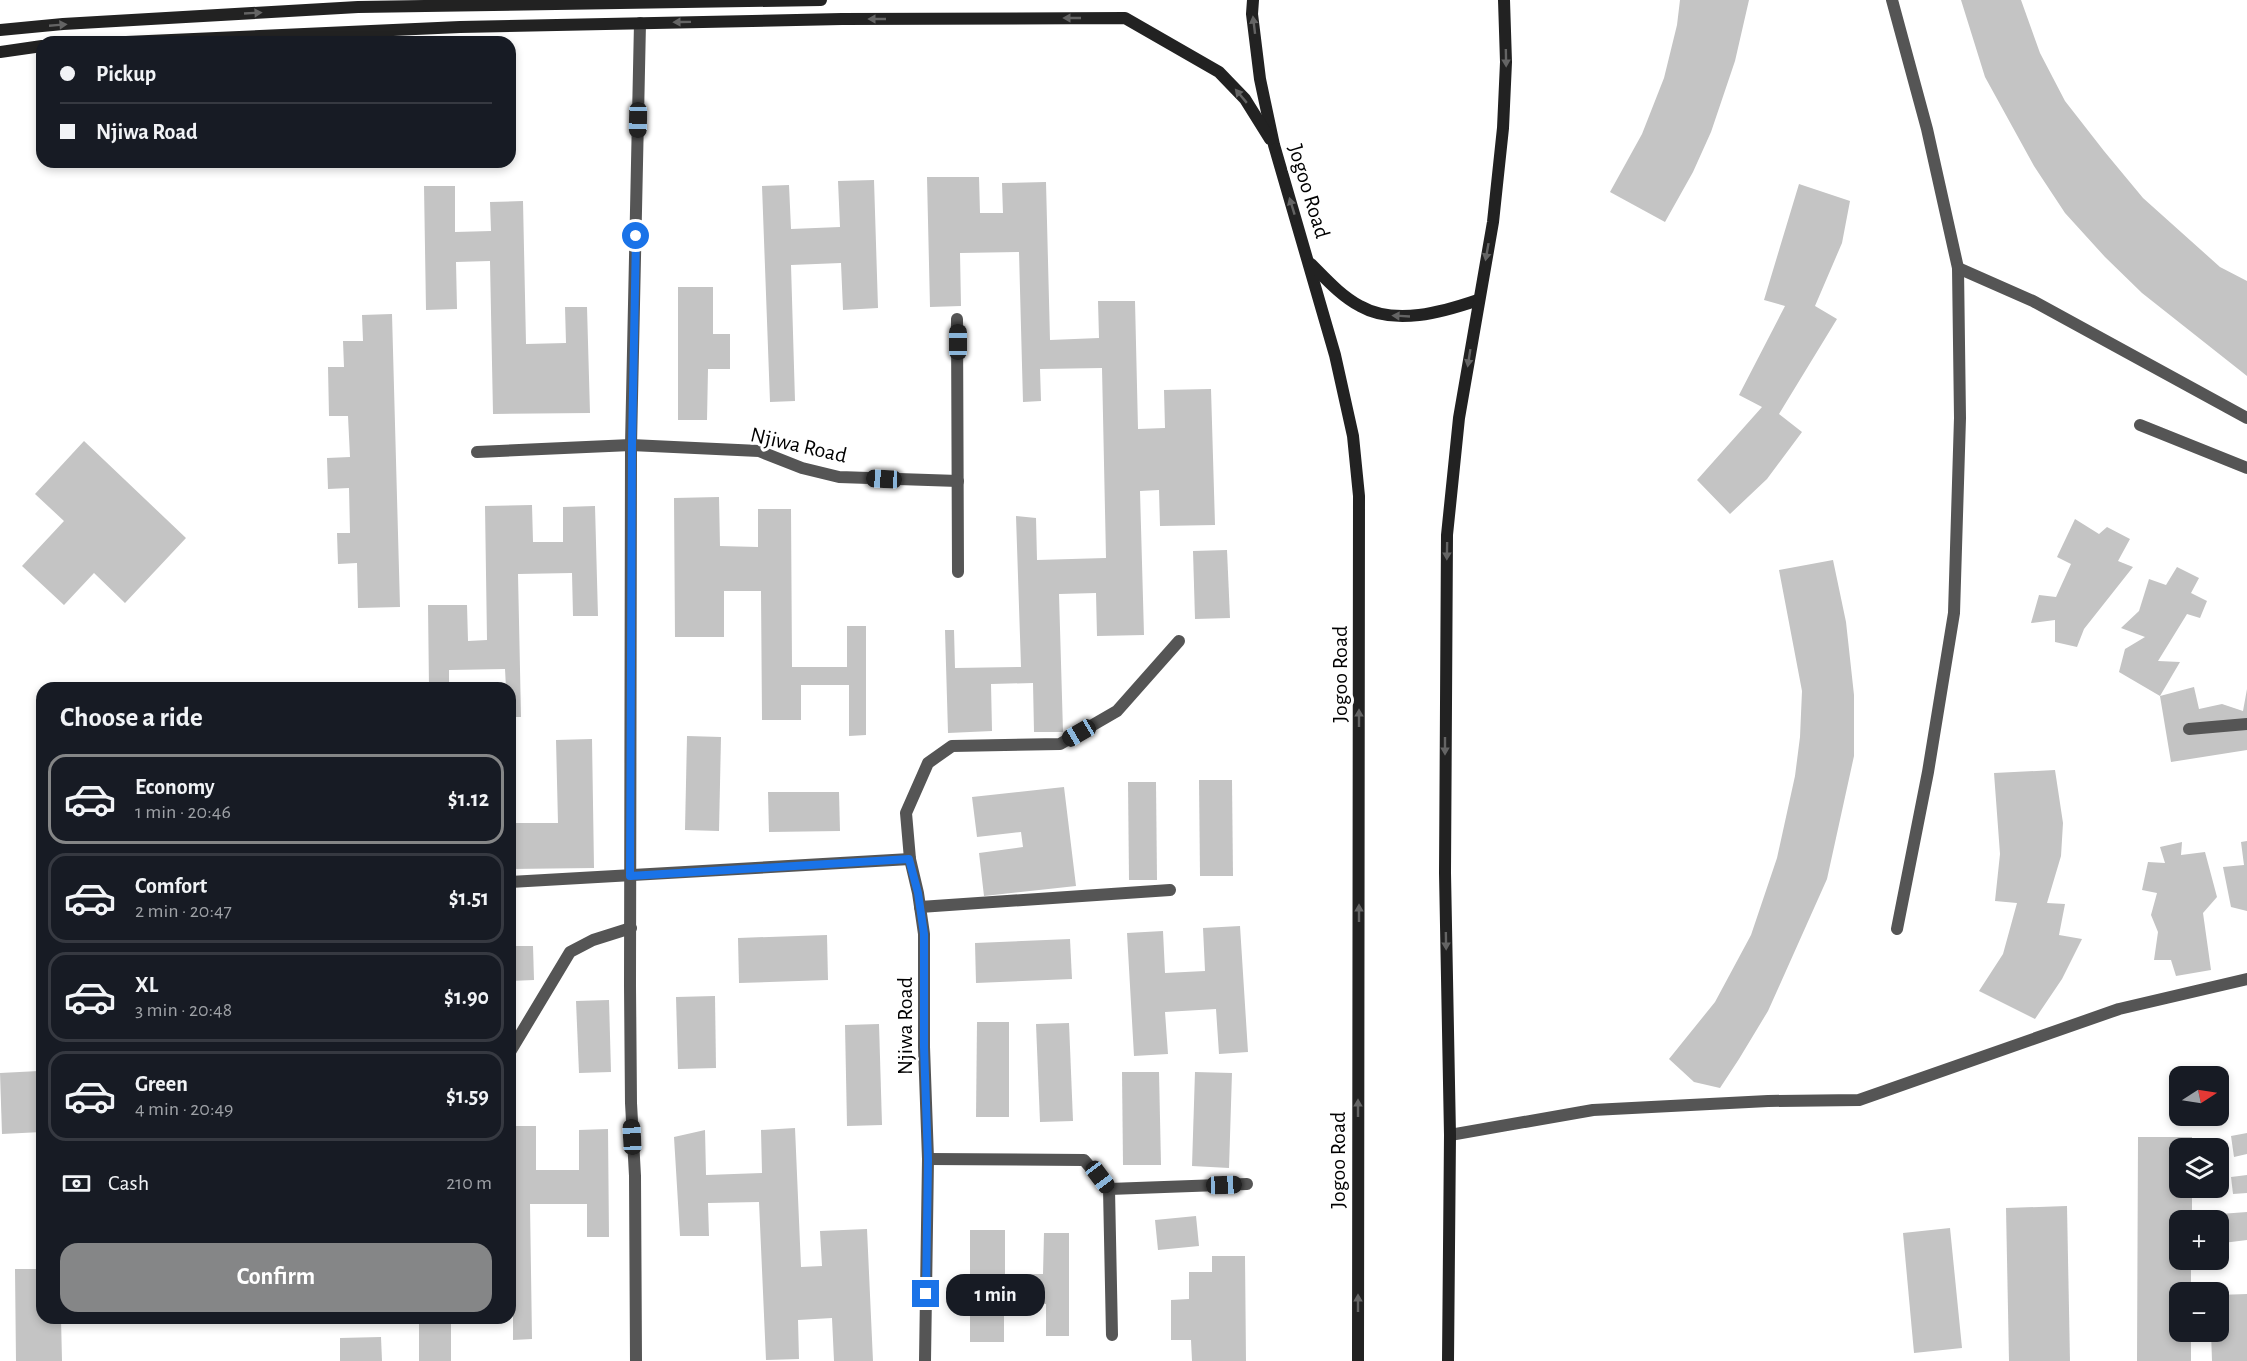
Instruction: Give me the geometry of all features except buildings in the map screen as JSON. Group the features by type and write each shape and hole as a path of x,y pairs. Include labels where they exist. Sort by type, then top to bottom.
{"main road":[{"path":"0,30 63,24 358,7 821,0"},
{"name":"Jogoo Road","path":"1254,0 1252,14 1260,79 1274,145 1338,367 1353,436 1359,496 1358,1361"},
{"path":"1448,1361 1450,1135 1445,850 1447,536 1459,418 1493,222 1503,128 1506,62 1504,0"},
{"path":"260,36 460,27 640,23 842,19 1125,18 1219,72 1245,99 1274,145"},
{"path":"0,52 36,47"},
{"path":"1309,262 1334,288 1361,307 1383,315 1410,317 1458,307 1478,300"}],"street":[{"path":"1892,0 1927,129 1958,268 1960,418 1954,613 1928,772 1897,929"},
{"path":"636,1361 635,1176 631,1103 630,876 632,445 640,23"},
{"path":"1958,268 2033,301 2247,418"},
{"path":"957,319 958,572"},
{"path":"2140,425 2247,468"},
{"name":"Njiwa Road","path":"477,452 632,445 759,452 802,468 839,477 958,481"},
{"name":"Njiwa Road","path":"925,1361 928,1160 924,1047 924,934 909,859 906,813 928,763 952,746 1060,744 1117,711 1179,641"},
{"path":"2189,729 2247,724"},
{"path":"516,882 909,859"},
{"path":"920,907 1170,890"},
{"path":"516,1042 570,951 593,940 631,928"},
{"path":"1450,1135 1593,1110 1768,1101 1859,1100 2119,1009 2247,979"},
{"path":"928,1160 1084,1160 1109,1189 1112,1335"},
{"path":"1109,1189 1247,1184"}],"route":[{"path":"636,236 632,445 630,876 909,859 918,893 924,934 924,1047 928,1160 926,1294"}]}
